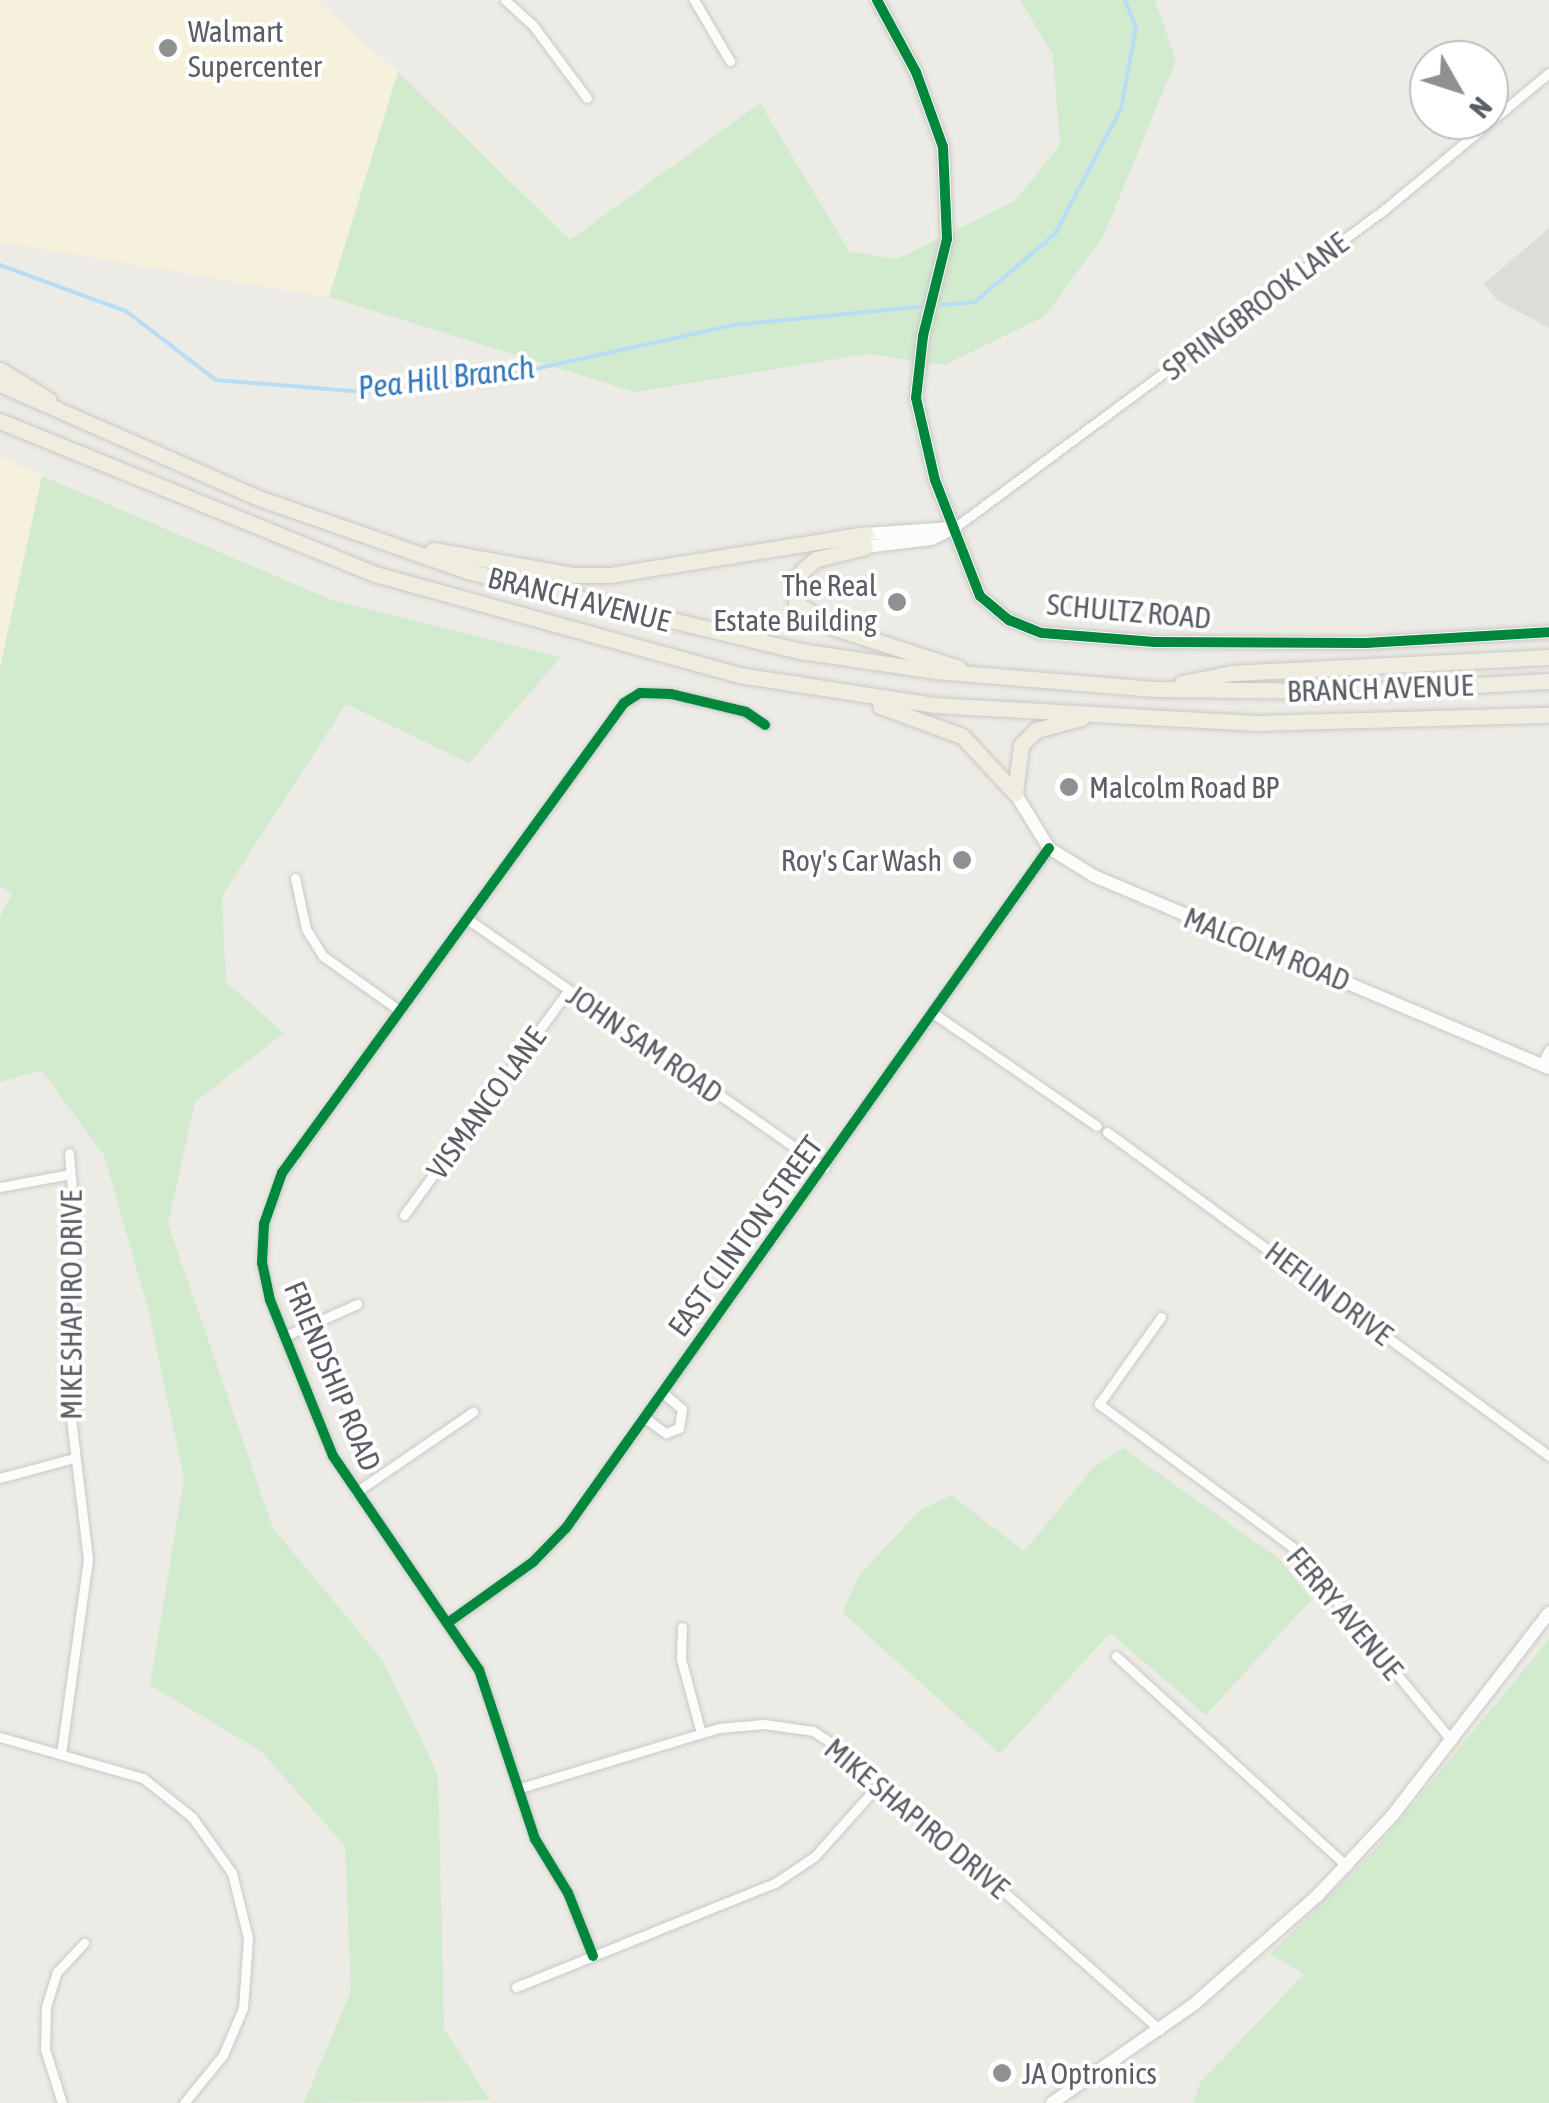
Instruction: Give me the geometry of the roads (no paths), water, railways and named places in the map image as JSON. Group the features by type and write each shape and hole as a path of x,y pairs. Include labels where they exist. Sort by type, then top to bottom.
{"highway":[{"path":"0,370 68,414"},
{"name":"BRANCH AVENUE","path":"0,384 256,497 380,541 632,614 800,650 981,676 1154,689 1360,691 1549,681"},
{"name":"BRANCH AVENUE","path":"0,421 375,574 670,660 934,706 1112,712 1257,723 1549,715"},
{"path":"380,541 573,574 610,574 865,540"},
{"path":"865,540 816,560 803,570 794,583 796,602 835,628 981,676"},
{"path":"1154,689 1232,673 1549,657"},
{"path":"803,684 924,718 962,736 1015,793"},
{"path":"1015,793 1021,745 1036,730 1112,712"},
{"path":"1474,717 1549,722"}],"street":[{"path":"505,0 541,34 587,98"},
{"path":"694,0 730,61"},
{"name":"SCHULTZ ROAD","path":"877,0 925,92 945,165 946,250 921,348 916,398 954,528 980,596 1009,620 1042,632 1242,645 1549,632"},
{"name":"SPRINGBROOK LANE","path":"954,528 1385,209 1549,73"},
{"path":"865,540 954,528"},
{"name":"FRIENDSHIP ROAD","path":"593,1956 517,1789 479,1670 333,1456 285,1336 262,1264 270,1198 466,918 624,703 646,692 740,710 766,724"},
{"name":"MALCOLM ROAD","path":"1015,793 1049,848 1134,895 1545,1066"},
{"name":"EAST CLINTON STREET","path":"448,1622 548,1548 663,1393 1049,848"},
{"path":"295,878 306,929 323,956 400,1011"},
{"name":"JOHN SAM ROAD","path":"466,918 824,1168"},
{"name":"VISMANCO LANE","path":"404,1215 568,991"},
{"path":"933,1013 1097,1126"},
{"path":"1545,1066 1549,1050"},
{"name":"HEFLIN DRIVE","path":"1107,1132 1549,1456"},
{"name":"MIKE SHAPIRO DRIVE","path":"60,1754 87,1574 86,1522 74,1458 65,1370 76,1228 69,1153"},
{"path":"0,1187 70,1174"},
{"path":"285,1336 357,1304"},
{"name":"FERRY AVENUE","path":"1161,1316 1099,1404 1226,1496 1303,1560 1452,1741"},
{"path":"645,1418 666,1433 679,1428 682,1410 663,1393"},
{"path":"356,1492 472,1412"},
{"path":"0,1478 74,1458"},
{"path":"1052,2103 1160,2030 1347,1866 1452,1741 1549,1613"},
{"path":"682,1628 681,1659 701,1733"},
{"path":"1116,1656 1347,1866"},
{"name":"MIKE SHAPIRO DRIVE","path":"517,1789 701,1733 764,1724 813,1731 881,1782 1160,2030"},
{"path":"0,1738 128,1771 167,1794 212,1840 238,1889 249,1956 243,2008 223,2055 184,2103"},
{"path":"516,1987 789,1875 881,1782"},
{"path":"62,2103 44,2049 46,2007 57,1972 84,1942"}],"waterway":[{"name":"Pea Hill Branch","path":"942,305 975,302 1055,234 1121,109 1136,28 1125,0"},
{"name":"Pea Hill Branch","path":"0,265 126,311 216,380 365,392 480,381 734,325 919,307"}],"place":[{"name":"Walmart Supercenter","path":"168,48"},
{"name":"The Real Estate Building","path":"897,602"},
{"name":"Malcolm Road BP","path":"1069,787"},
{"name":"Roy's Car Wash","path":"962,860"},
{"name":"JA Optronics","path":"1002,2073"}]}
